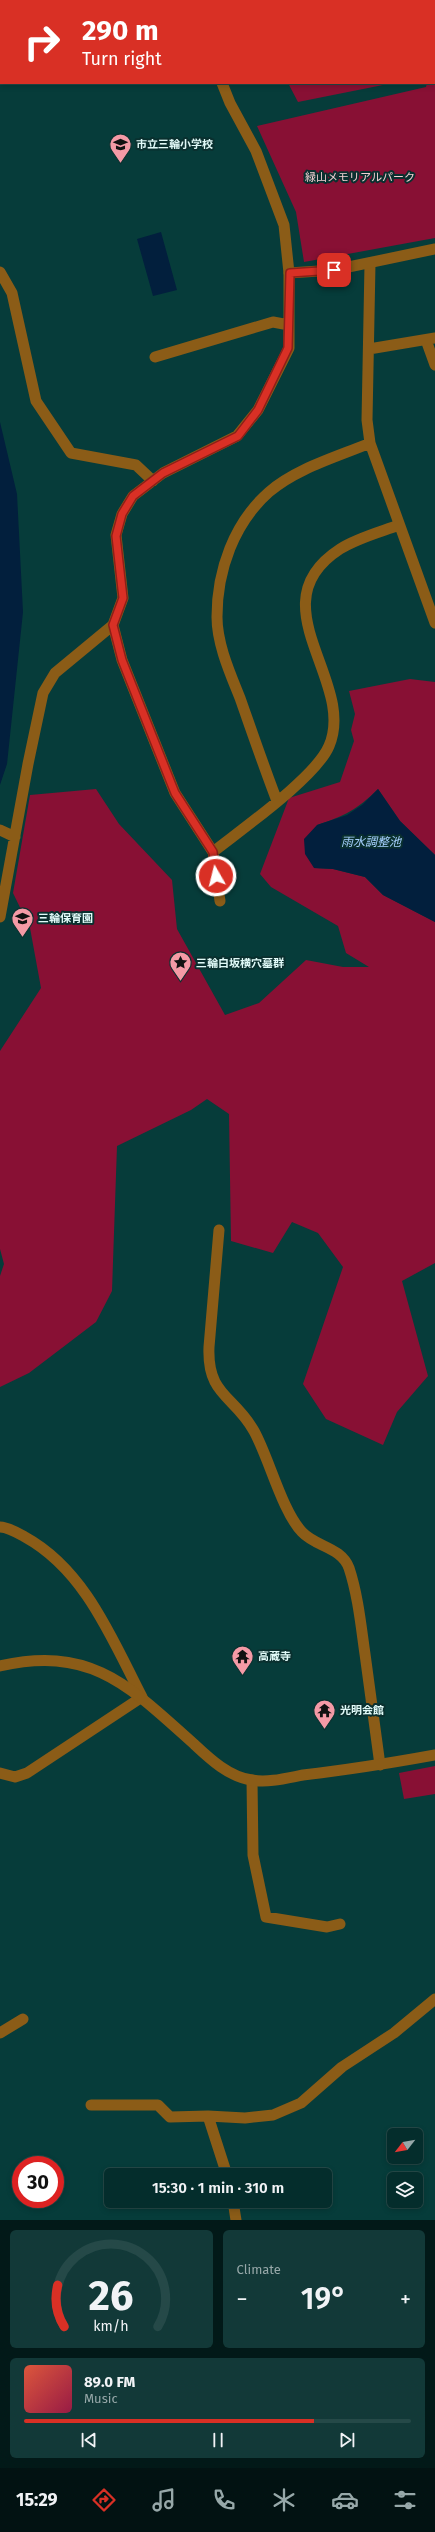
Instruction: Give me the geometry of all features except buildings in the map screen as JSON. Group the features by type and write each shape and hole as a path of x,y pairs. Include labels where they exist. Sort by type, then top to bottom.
{"street":[{"path":"0,917 28,764 43,693 55,673 113,625 123,598 116,536 122,514 133,496 152,481 193,457 238,436 258,410 288,348 290,273 284,225 256,151 230,103 222,84"},
{"path":"290,273 334,270 370,264 435,249"},
{"path":"370,264 367,420 370,443 435,623"},
{"path":"0,272 12,293 36,401 71,453 136,465 152,481"},
{"path":"155,357 273,322 289,325"},
{"path":"369,349 430,339 435,365"},
{"path":"277,801 225,658 217,618 220,580 230,544 249,513 270,491 296,474 370,443"},
{"path":"213,852 277,801 316,766 329,746 334,727 334,706 305,620 308,588 323,562 341,548 399,525"},
{"path":"113,625 122,660 175,793 213,852 220,901"},
{"path":"0,830 15,837"},
{"path":"219,1230 208,1363 212,1378 219,1392 245,1417 255,1432 291,1514 301,1531 312,1541 341,1556 348,1567 360,1615 380,1765"},
{"path":"0,1528 20,1534 39,1545 61,1563 83,1589 142,1697"},
{"path":"0,1666 46,1660 77,1662 106,1675 142,1697 208,1758 230,1772 252,1780 380,1765 435,1755"},
{"path":"0,1773 15,1777 27,1773 142,1697"},
{"path":"252,1780 253,1854 266,1917 327,1927 340,1924"},
{"path":"90,2105 158,2105 170,2117 208,2116 245,2118 273,2115 301,2103 342,2067 394,2033 435,1999"},
{"path":"0,2034 23,2019"},
{"path":"208,2116 225,2168"},
{"path":"234,2208 236,2220"}],"green space":[{"path":"289,84 388,84 298,102"},
{"name":"緑山メモリアルパーク","path":"427,84 435,84 435,238 304,262 296,212 257,126 426,87"},
{"path":"410,679 435,682 435,855 400,821 378,789 350,812 317,825 314,868 333,869 365,877 383,895 435,922 435,1263 402,1281 428,1376 397,1412 383,1445 326,1419 303,1384 343,1267 318,1233 292,1222 273,1253 231,1241 229,1114 207,1099 191,1110 117,1146 112,1291 96,1322 29,1373 0,1387 0,1276 4,1264 0,1249 0,1051 41,988 30,928 13,893 30,795 96,789 119,824 172,880 177,929 225,1015 259,1003 306,960 343,967 369,967 346,953 338,926 271,887 260,874 289,798 340,782 354,741 351,730 355,714 349,691"},
{"path":"435,1766 435,1794 404,1799 399,1773"}],"water":[{"path":"161,232 177,290 153,296 137,239"},
{"path":"0,422 17,494 23,612 7,764 0,785"},
{"name":"雨水調整池","path":"378,789 400,821 435,855 435,922 383,895 365,877 333,869 314,868 305,854 304,839 317,825 347,815 362,805"}],"place":[{"name":"市立三輪小学校","path":"121,164"},
{"name":"三輪保育園","path":"23,938"},
{"name":"三輪白坂横穴墓群","path":"180,982"},
{"name":"高蔵寺","path":"242,1676"},
{"name":"光明会館","path":"324,1730"}],"route":[{"path":"216,876 213,852 175,793 122,660 113,625 123,598 116,536 122,514 133,496 163,473 238,436 258,410 288,348 290,273 334,270"}]}
